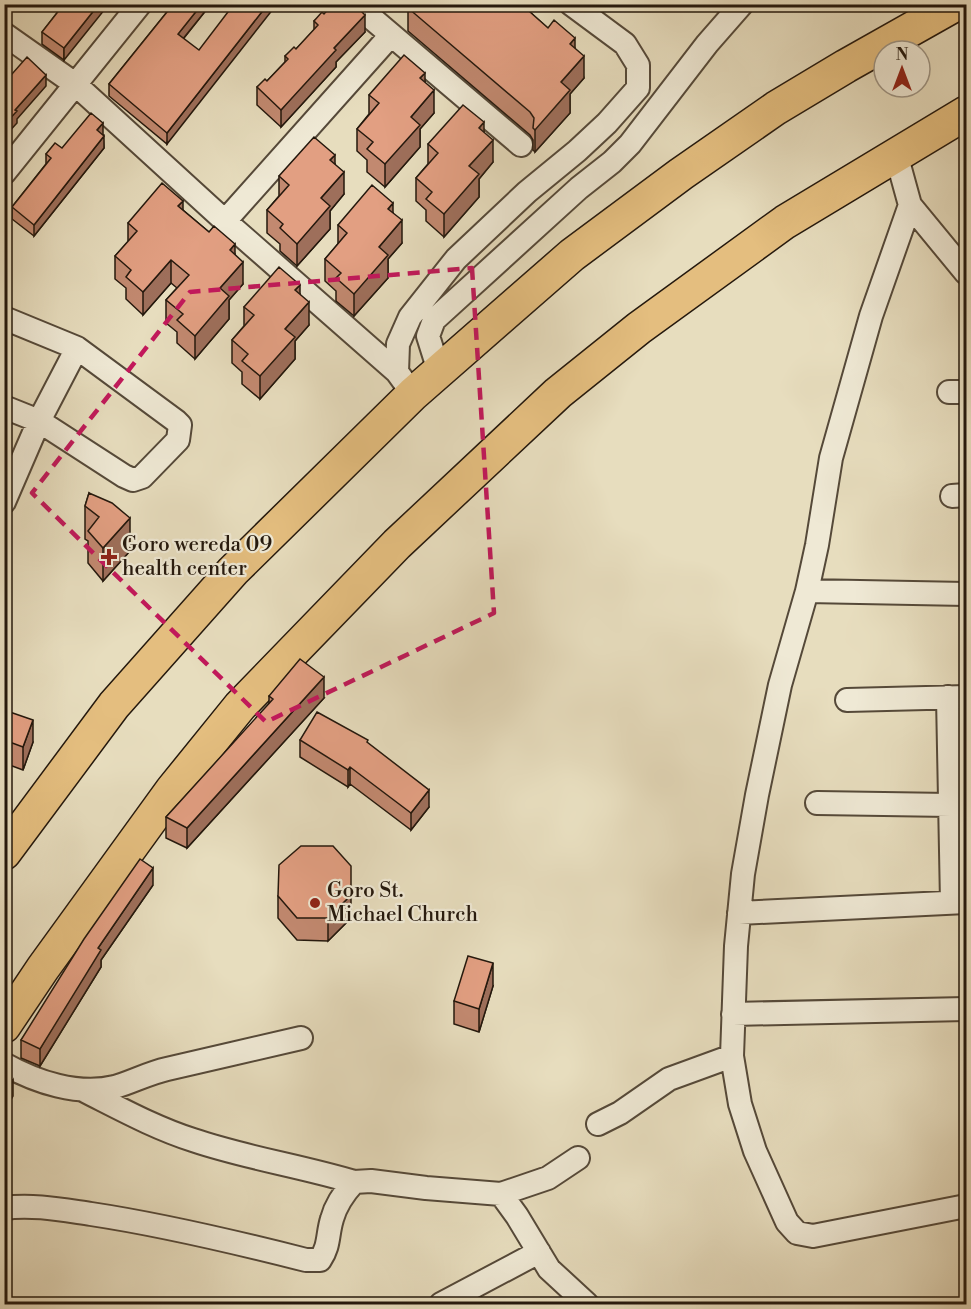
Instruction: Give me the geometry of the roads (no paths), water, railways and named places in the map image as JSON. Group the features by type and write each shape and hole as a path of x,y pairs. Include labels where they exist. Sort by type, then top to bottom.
{"highway":[{"path":"4,853 114,705 405,383 439,371 572,255 681,174 776,108 956,4"},
{"path":"4,1026 49,959 165,799 240,706 397,544 558,393 639,328 785,222 966,113"}],"street":[{"path":"4,173 140,4"},
{"path":"355,4 521,145"},
{"path":"405,383 399,345 411,317 456,259 527,192 607,123 638,88 638,65 626,44 571,4"},
{"path":"439,371 428,336 434,320 579,188 612,162 742,4"},
{"path":"4,34 75,84 405,383"},
{"path":"225,221 391,35"},
{"path":"896,154 910,205 966,273"},
{"path":"910,205 871,316 831,458 807,591 780,685 757,795 739,913 732,1056 740,1104 755,1151 787,1222 797,1233 813,1236 966,1206"},
{"path":"4,318 77,348 176,421 180,425 178,440 142,477 133,480 39,422 4,407"},
{"path":"4,502 11,466 39,422 77,348"},
{"path":"807,591 966,594"},
{"path":"739,913 959,902 950,805 957,697 847,700"},
{"path":"817,803 950,805"},
{"path":"733,1014 966,1009"},
{"path":"4,1064 22,1074 48,1083 82,1089 114,1087 162,1070 301,1038"},
{"path":"598,1124 620,1113 669,1079 732,1056"},
{"path":"82,1089 136,1117 192,1140 354,1182 371,1181 501,1194 548,1178 578,1158"},
{"path":"4,1208 24,1206 116,1218 216,1237 306,1260 320,1260 327,1249 332,1219 343,1194 354,1182"},
{"path":"501,1194 518,1216 549,1269 587,1305"},
{"path":"441,1305 539,1252"}],"place":[{"name":"Goro wereda 09 health center","path":"109,557"},
{"name":"Goro St. Michael Church","path":"315,903"}]}
